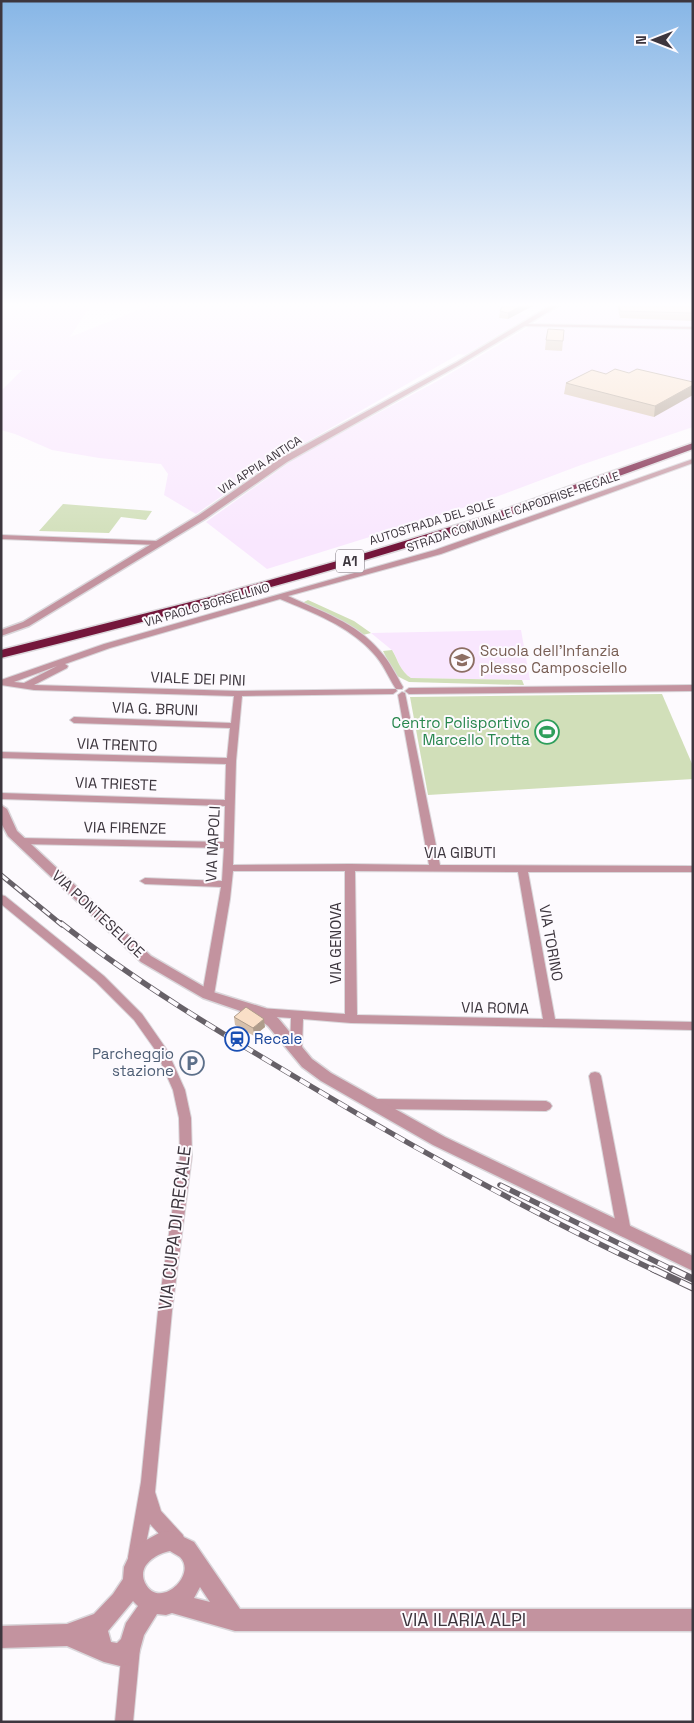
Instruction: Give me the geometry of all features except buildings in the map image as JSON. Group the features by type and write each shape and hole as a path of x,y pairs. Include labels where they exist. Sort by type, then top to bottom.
{"highway":[{"name":"AUTOSTRADA DEL SOLE","path":"1,646 271,575 384,542 483,512 693,438"},
{"name":"AUTOSTRADA DEL SOLE","path":"1,654 268,584 416,542 496,516 693,446"}],"street":[{"name":"VIA APPIA ANTICA","path":"1,633 26,624 202,517 284,460 420,383"},
{"name":"STRADA COMUNALE CAPODRISE-RECALE","path":"281,596 438,552 693,461"},
{"path":"1,537 158,543"},
{"path":"298,604 296,598 310,588"},
{"name":"VIA PAOLO BORSELLINO","path":"2,682 107,646 281,596 345,627 362,639 379,655 401,691"},
{"name":"VIA PAOLO BORSELLINO","path":"25,686 107,646"},
{"name":"VIALE DEI PINI","path":"2,682 25,686 238,694 693,688"},
{"path":"401,691 435,868"},
{"name":"VIA NAPOLI","path":"208,995 228,868 231,761 238,694"},
{"name":"VIA G. BRUNI","path":"74,720 235,726"},
{"name":"VIA TRENTO","path":"1,755 231,761"},
{"name":"VIA TRIESTE","path":"1,796 230,802"},
{"name":"VIA PONTESELICE","path":"1,809 12,833 146,959 208,995 260,1012 273,1022 296,1050 326,1077 439,1141 693,1264"},
{"name":"VIA FIRENZE","path":"20,841 228,845"},
{"name":"VIA GIBUTI","path":"228,868 693,869"},
{"name":"VIA GENOVA","path":"350,868 351,1019"},
{"name":"VIA TORINO","path":"522,868 550,1024"},
{"path":"145,881 226,884"},
{"name":"VIA CUPA DI RECALE","path":"1,898 100,978 138,1017 157,1042 179,1090 185,1118 186,1156 165,1311 149,1482 134,1575 120,1602 99,1623"},
{"name":"VIA ROMA","path":"260,1012 351,1019 693,1026"},
{"path":"296,1050 297,1015"},
{"path":"596,1076 624,1231"},
{"path":"374,1104 546,1106"},
{"name":"VIA CUPA DI RECALE","path":"149,1482 150,1508 154,1518 186,1551"},
{"path":"186,1551 194,1567 191,1583 182,1596 162,1602 143,1598 137,1590 134,1575 137,1560 152,1545 171,1541 186,1551 235,1620"},
{"path":"116,1650 162,1602"},
{"name":"VIA ILARIA ALPI","path":"162,1602 235,1620 693,1620"},
{"path":"1,1637 66,1634 99,1623 97,1642 116,1650 128,1682 124,1722"},
{"path":"66,1634 116,1650"}],"shaded area":[{"path":"9,383 408,383 265,466 196,514 164,495 168,474 161,464 99,458 52,450 1,430 1,391"},
{"path":"433,383 693,383 693,427 581,465 485,501 267,569 206,522 297,457"},
{"name":"Scuola dell'Infanzia plesso Camposciello","path":"521,630 530,680 411,678 401,668 393,651 371,633"}],"green space":[{"path":"63,504 152,511 146,520 121,517 109,533 39,531"},
{"path":"308,600 354,621 371,633 363,635 347,624 302,603"},
{"path":"392,650 402,669 411,678 522,680 524,685 409,682 395,675 383,651"},
{"name":"Centro Polisportivo Marcello Trotta","path":"662,694 693,766 693,779 428,795 410,697"}],"railway":[{"path":"1,875 62,925"},
{"path":"61,923 89,945 178,1006 345,1107 521,1204 656,1271"},
{"path":"500,1185 675,1271"},
{"path":"653,1269 693,1288"},
{"path":"672,1269 693,1279"}],"place":[{"name":"Scuola dell'Infanzia plesso Camposciello","path":"462,660"},
{"name":"Centro Polisportivo Marcello Trotta","path":"547,732"},
{"name":"Recale","path":"237,1039"},
{"name":"Parcheggio stazione","path":"192,1063"}]}
